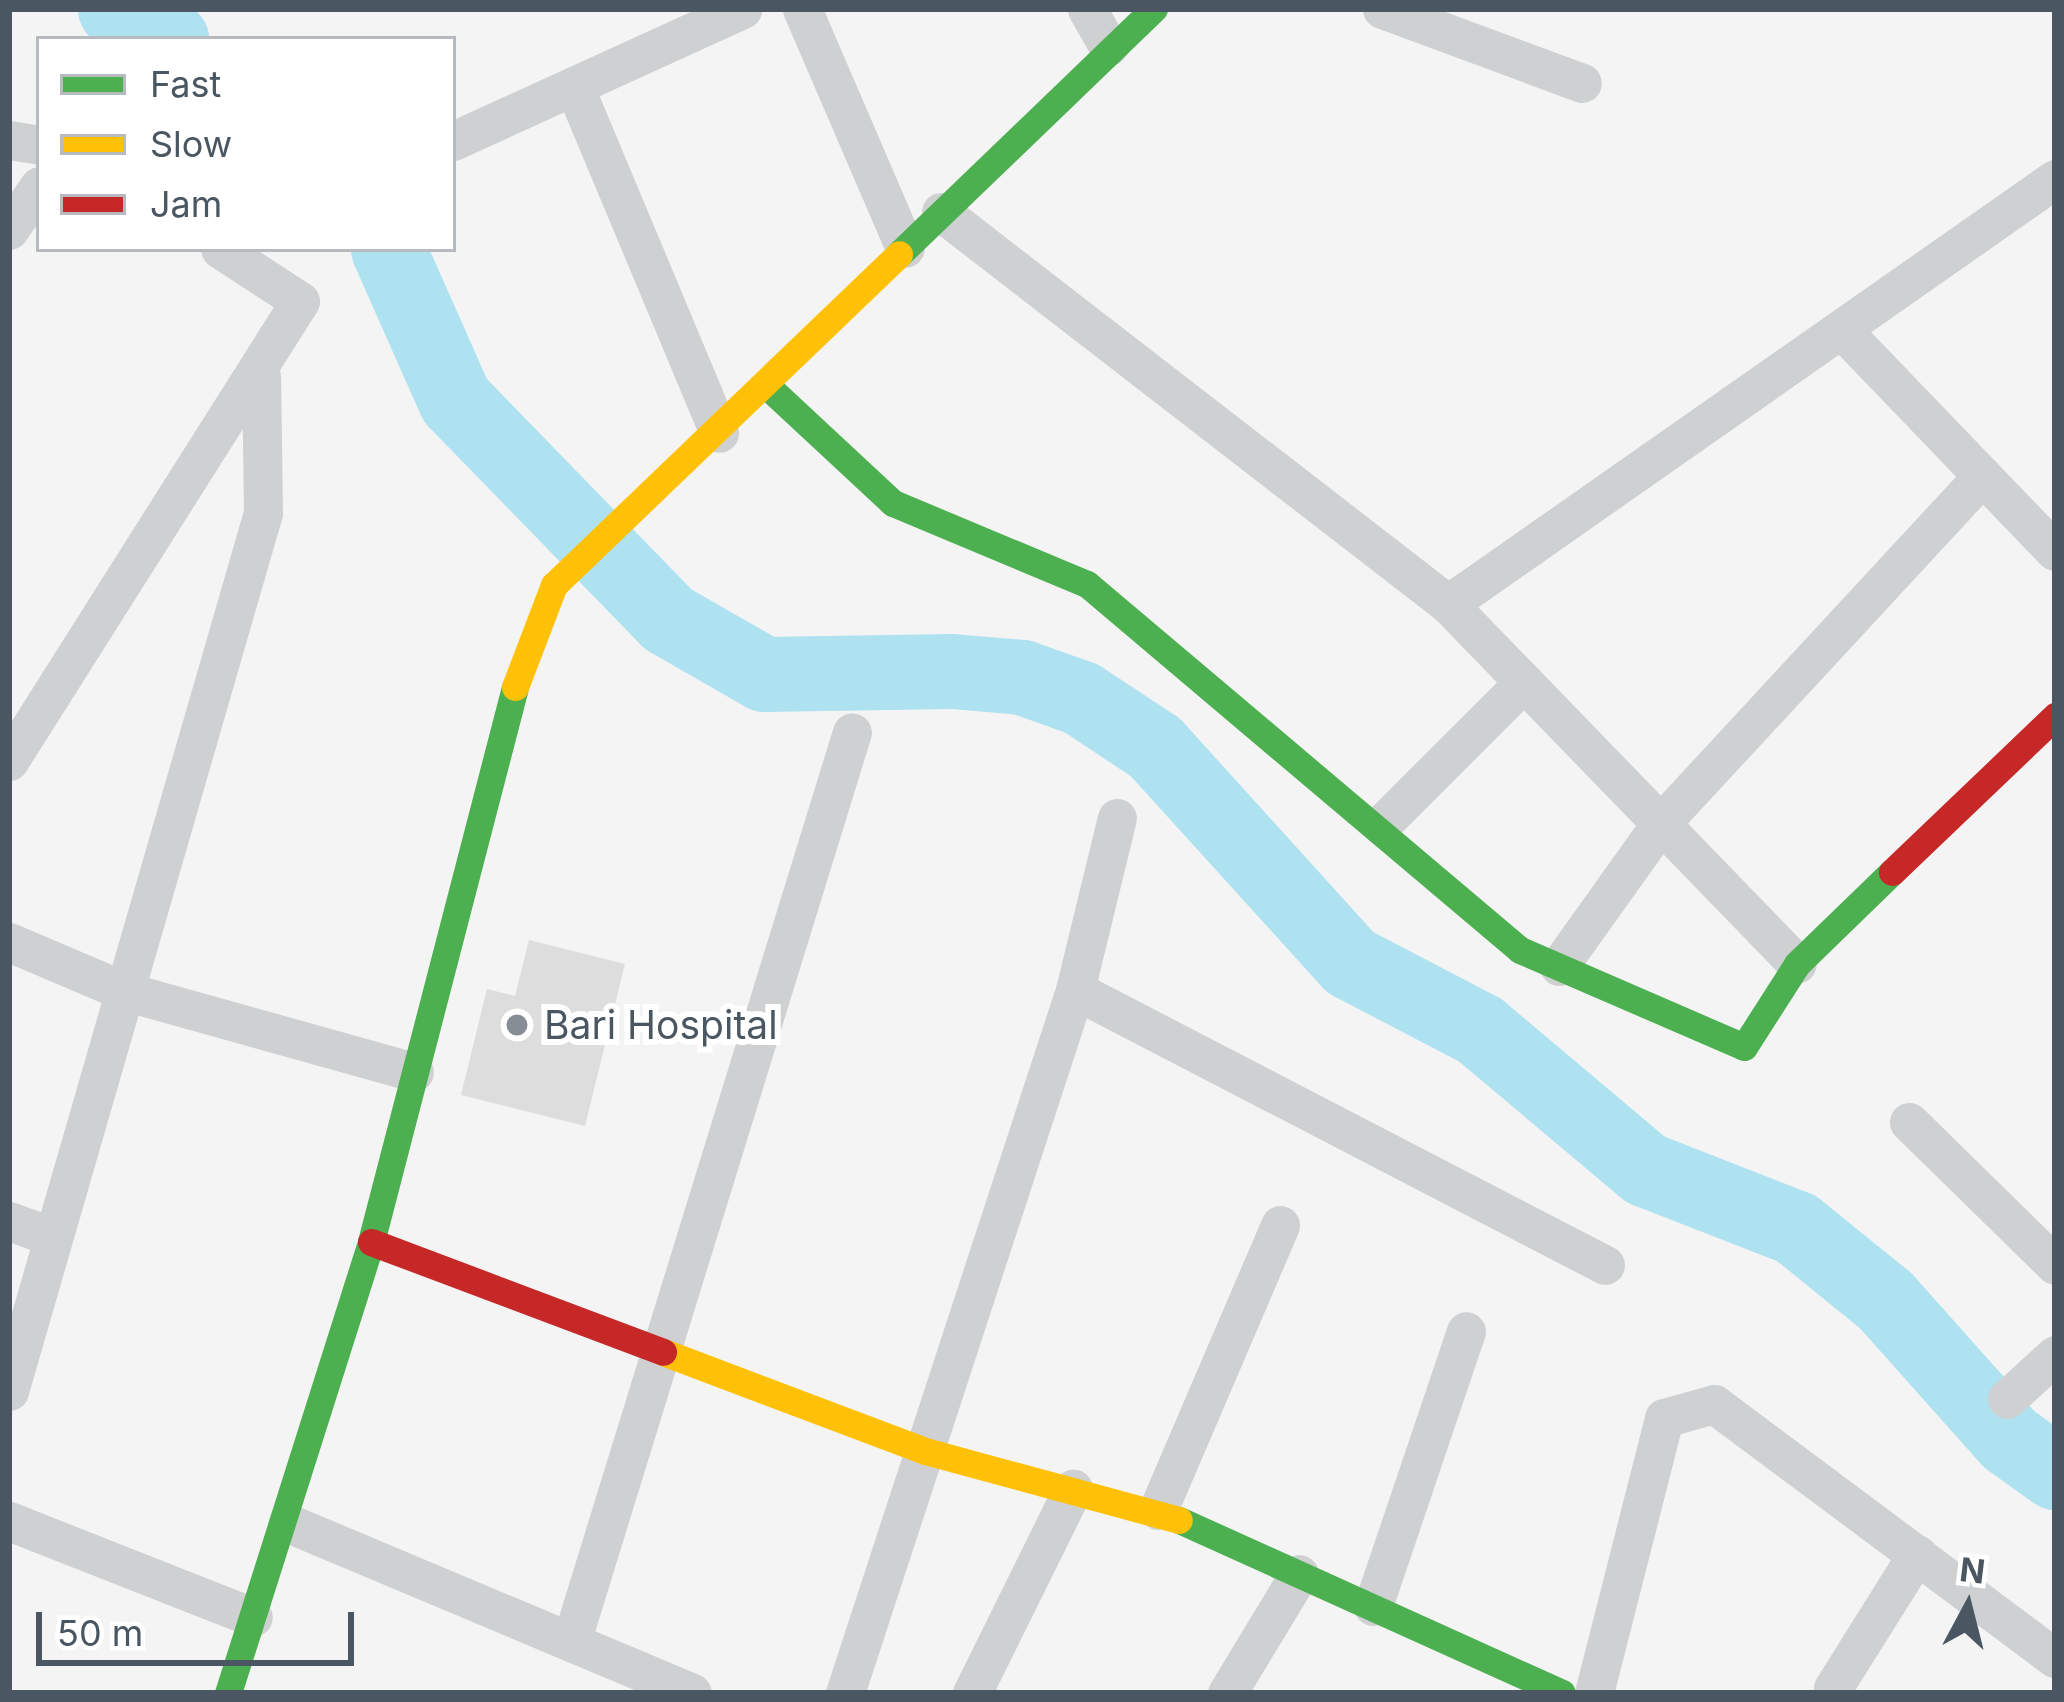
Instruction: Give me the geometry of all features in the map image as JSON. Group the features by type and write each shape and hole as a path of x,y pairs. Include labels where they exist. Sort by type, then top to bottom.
{"street":[{"path":"456,140 742,9"},
{"path":"802,9 905,248"},
{"path":"1087,9 1108,46"},
{"path":"228,1693 288,1523 371,1242 533,618 554,585 719,433 1108,46 1154,9"},
{"path":"1382,9 1582,83"},
{"path":"574,86 719,433"},
{"path":"1448,604 2055,179"},
{"path":"9,230 36,190"},
{"path":"941,212 1088,319 1448,604 1798,964"},
{"path":"9,761 261,376 300,301 225,252"},
{"path":"1841,329 2055,551"},
{"path":"9,1391 50,1236 263,513 261,376"},
{"path":"767,386 892,503 925,521 1087,584 1381,825 1520,950 1744,1047 1798,964 2055,716"},
{"path":"1558,966 1661,824 1982,476"},
{"path":"1381,825 1524,682"},
{"path":"571,1642 853,732"},
{"path":"845,1693 1075,990 1117,818"},
{"path":"9,942 124,991 414,1072"},
{"path":"1075,990 1605,1265"},
{"path":"1909,1122 2055,1265"},
{"path":"9,1220 50,1236"},
{"path":"1158,1510 1280,1225"},
{"path":"371,1242 658,1355 925,1451 1158,1510 1373,1606 1520,1685 1562,1693"},
{"path":"1373,1606 1466,1331"},
{"path":"2007,1399 2055,1355"},
{"path":"1594,1693 1656,1438 1682,1407 1714,1404 2055,1658"},
{"path":"972,1693 1073,1489"},
{"path":"9,1520 254,1616"},
{"path":"288,1523 692,1693"},
{"path":"1833,1688 1917,1554"},
{"path":"1227,1693 1299,1574"}],"building":[{"path":"529,940 625,964 585,1126 461,1095 487,989 515,996"}],"waterway":[{"path":"115,9 165,36"},
{"path":"389,252 455,400 668,619 764,674 952,671 1022,677 1081,698 1155,747 1350,962 1480,1030 1645,1169 1796,1228 1885,1300 2009,1439 2055,1472"}],"traffic: fast":[{"path":"899,254 1154,9"},
{"path":"767,386 893,503 1087,584 1520,950 1744,1047 1797,964 1892,872"},
{"path":"228,1693 371,1242 515,687"},
{"path":"1179,1520 1562,1693"}],"traffic: slow":[{"path":"515,687 554,585 899,254"},
{"path":"663,1352 925,1451 1179,1520"}],"traffic: jam":[{"path":"1892,872 2055,716"},
{"path":"371,1242 663,1352"}],"place":[{"name":"Bari Hospital","path":"517,1025"}]}
